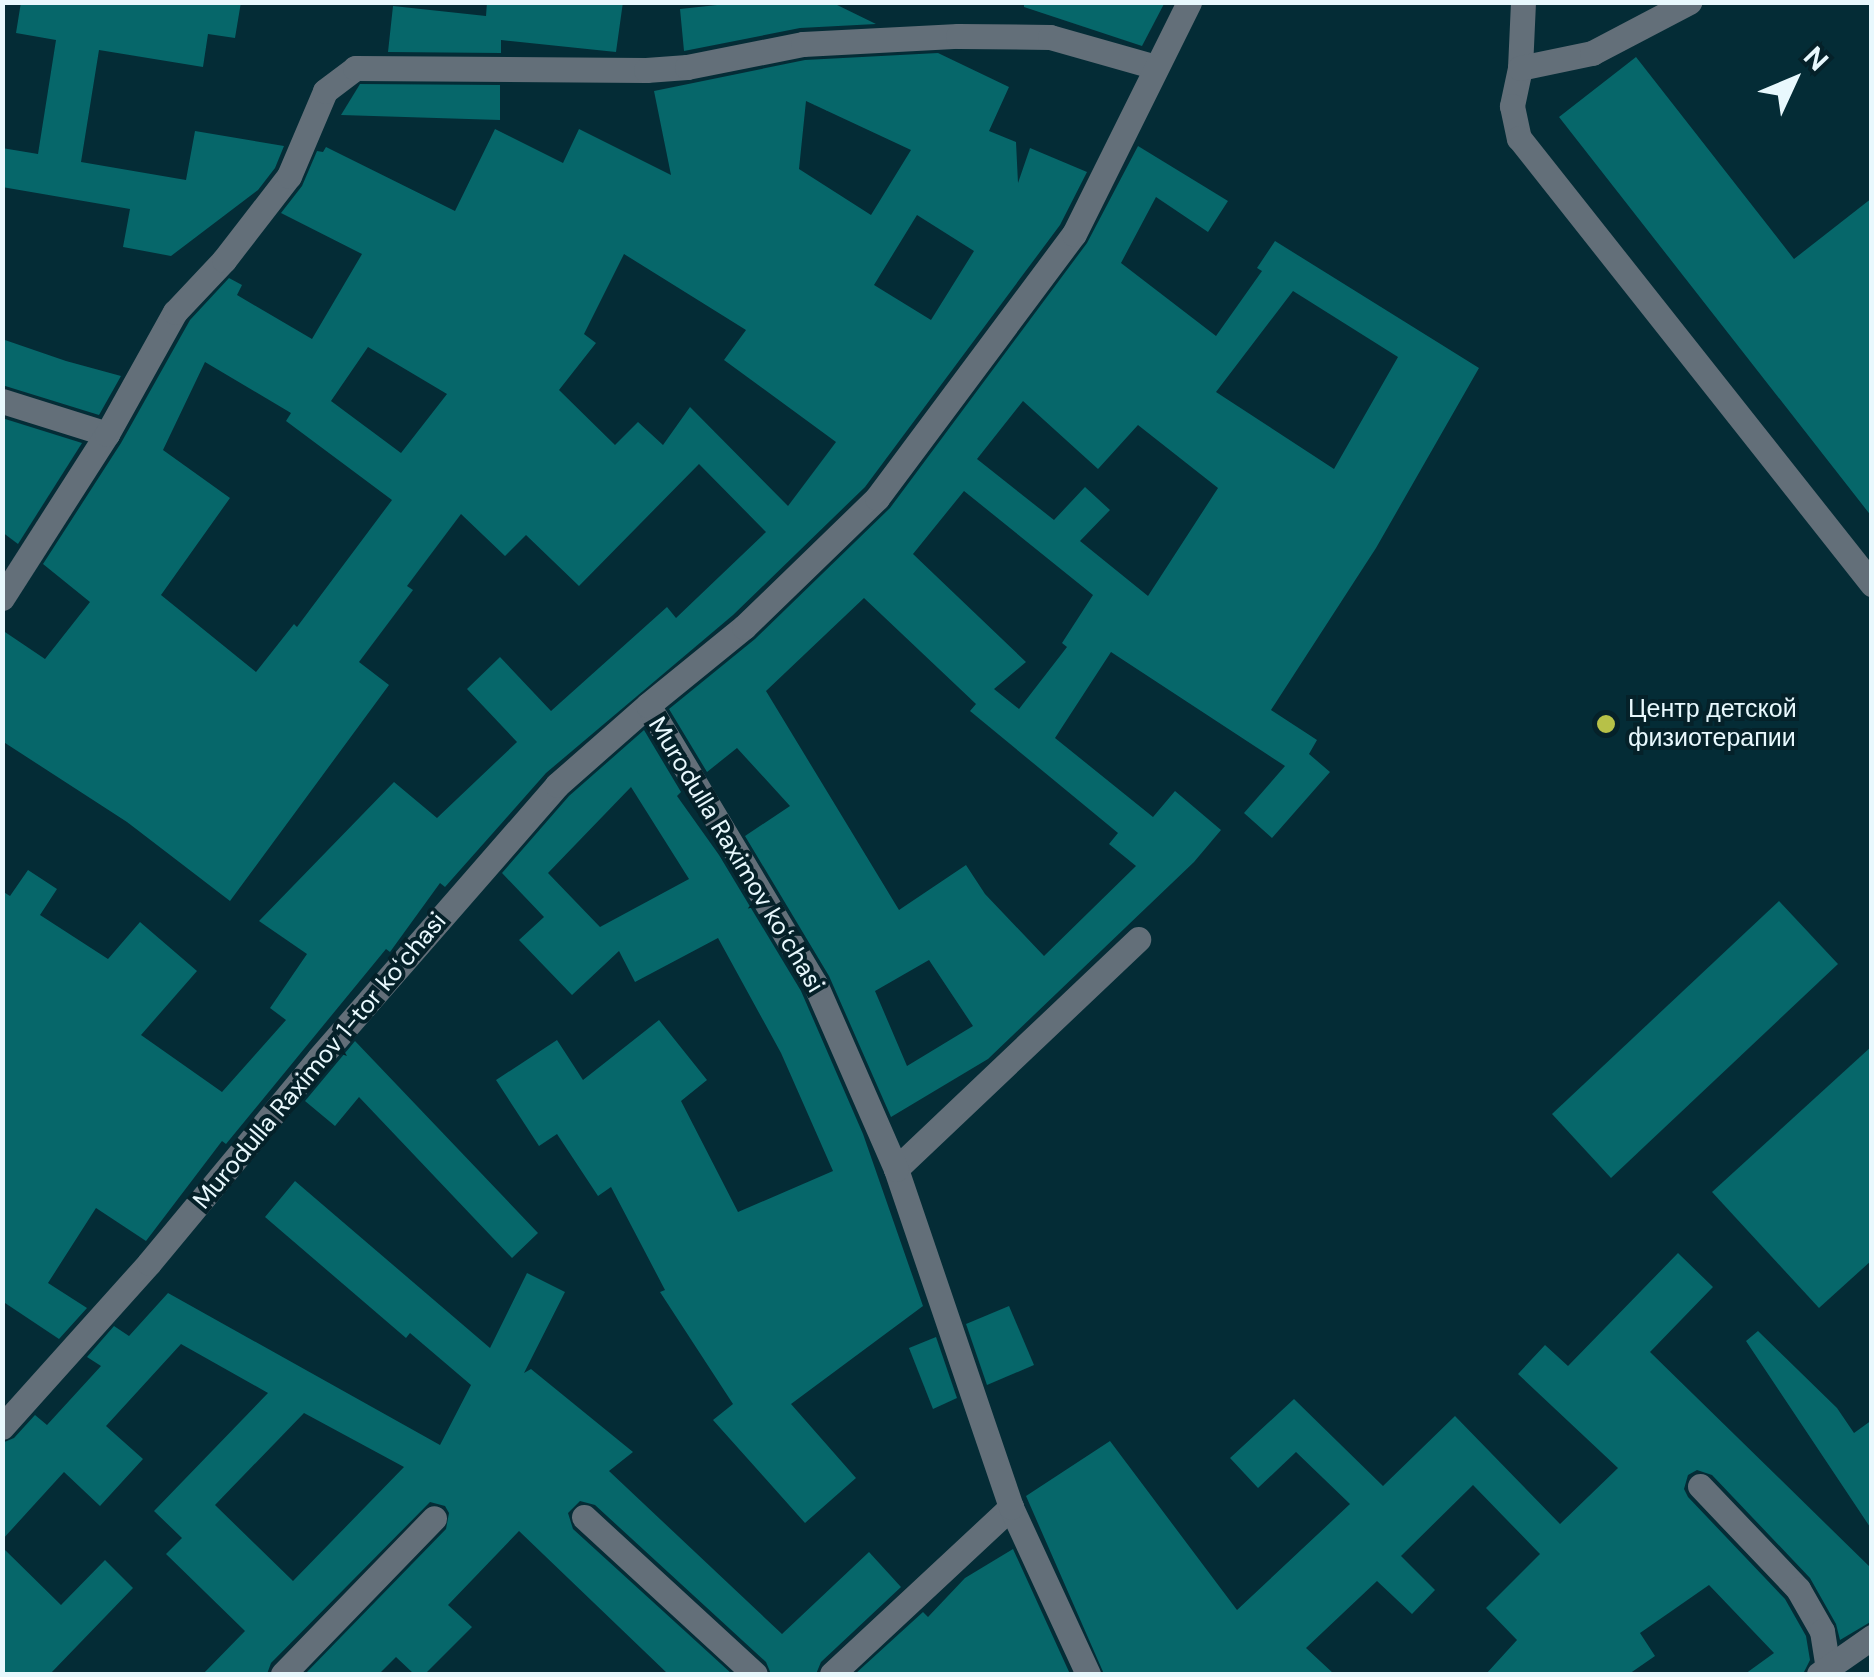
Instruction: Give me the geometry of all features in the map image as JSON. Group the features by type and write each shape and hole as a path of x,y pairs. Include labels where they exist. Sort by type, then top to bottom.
{"street":[{"name":"Murodulla Raximov koʻchasi","path":"1088,1674 1011,1507 896,1169 815,984 648,705 756,615 877,498 1074,234 1189,2"},
{"path":"1524,2 1520,68 1512,106 1519,138 1872,584"},
{"path":"1520,68 1592,53 1688,2"},
{"path":"2,598 108,434 175,312 224,260 288,176 326,91 354,68 646,70 686,67 803,44 958,36 1050,37 1156,67"},
{"path":"2,401 108,434"},
{"name":"Murodulla Raximov 1-tor koʻchasi","path":"2,1427 150,1263 319,1058 557,785 648,705"},
{"path":"896,1169 1138,939"},
{"path":"1700,1486 1798,1589 1822,1632 1824,1671"},
{"path":"832,1674 1011,1507"},
{"path":"584,1517 755,1674"},
{"path":"283,1674 434,1518"},
{"path":"1824,1671 1872,1636"}],"building":[{"path":"21,2 241,2 235,38 208,34 203,67 99,50 81,162 186,180 195,131 284,146 275,168 258,190 171,256 123,247 130,209 2,187 2,148 38,154 56,40 16,33"},
{"path":"487,2 623,2 616,52 501,40 501,53 388,52 393,6 486,16"},
{"path":"745,2 831,2 876,24 800,28 684,51 680,9"},
{"path":"1024,2 1165,2 1142,46 1024,7"},
{"path":"938,53 1009,87 989,131 1016,142 1018,183 1030,148 1087,172 1060,225 865,487 733,615 546,773 445,887 440,883 390,952 386,949 226,1144 222,1141 146,1241 96,1208 48,1283 87,1308 59,1339 2,1301 2,891 10,896 28,870 57,889 40,915 108,959 140,922 197,971 141,1035 222,1092 286,1020 270,1008 307,954 259,921 394,782 437,818 517,742 467,689 500,657 551,711 667,607 676,618 766,532 699,464 579,586 526,535 505,556 461,514 407,586 413,590 359,662 389,685 230,901 127,822 2,741 2,630 45,659 90,602 43,564 121,443 190,320 229,278 242,285 237,295 312,339 362,254 281,213 302,186 317,151 323,152 326,147 455,211 495,129 563,163 579,129 671,175 654,91 805,60","holes":["806,101 911,150 871,215 799,169","917,215 974,251 931,320 874,285","624,254 746,330 724,360 836,442 788,506 690,407 663,445 638,422 615,445 559,390 596,343 584,334","368,347 447,394 401,453 331,401","205,362 291,413 286,421 392,500 297,627 294,624 256,672 161,595 230,498 163,450"]},
{"path":"1636,57 1794,259 1872,198 1872,517 1559,117"},
{"path":"360,84 500,85 500,120 341,115"},
{"path":"1138,146 1228,201 1208,232 1156,197 1121,263 1216,336 1262,271 1257,268 1275,241 1479,368 1376,548 1271,710 1317,740 1309,754 1330,772 1272,838 1244,813 1285,766 1111,652 1055,738 1153,817 1175,791 1221,830 1194,862 988,1059 891,1117 829,976 745,836 790,806 737,748 707,772 669,709 755,639 890,508 1087,243","holes":["1293,291 1398,357 1334,469 1216,392","1023,401 1098,469 1138,425 1218,488 1148,596 1080,541 1110,510 1085,487 1054,520 977,459","964,491 1093,595 1062,643 1067,647 1019,709 994,689 1026,662 913,554","864,598 976,704 970,711 1118,833 1109,844 1136,866 1044,956 985,894 966,865 899,910 766,691","929,960 973,1026 907,1066 875,991"]},
{"path":"2,339 121,376 99,415 2,385"},
{"path":"2,418 82,443 18,544 2,532"},
{"path":"644,730 681,792 677,796 719,855 801,991 863,1134 923,1306 791,1404 856,1478 805,1523 713,1420 733,1404 660,1292 665,1290 611,1187 598,1196 557,1134 539,1146 496,1080 557,1040 583,1080 659,1020 707,1080 681,1101 738,1212 833,1171 781,1053 718,938 635,982 619,951 572,995 519,940 544,917 502,873 569,796","holes":["631,787 689,879 600,927 548,873"]},
{"path":"1779,901 1838,964 1611,1178 1552,1114"},
{"path":"355,1041 538,1233 512,1258 359,1097 335,1126 305,1101"},
{"path":"1872,1046 1872,1260 1819,1308 1712,1192"},
{"path":"295,1181 490,1348 527,1273 565,1292 524,1373 531,1369 633,1452 609,1471 782,1634 869,1552 901,1587 821,1662 816,1674 771,1674 766,1662 595,1505 580,1501 568,1513 573,1529 732,1674 668,1674 519,1531 448,1605 472,1627 425,1674 414,1674 396,1657 379,1674 305,1674 446,1529 449,1513 445,1506 430,1502 271,1663 267,1674 203,1674 245,1631 166,1554 182,1538 154,1511 268,1393 181,1344 106,1426 143,1459 100,1506 64,1472 2,1540 2,1443 14,1438 35,1415 47,1425 101,1366 87,1357 114,1326 129,1336 168,1293 440,1445 471,1385 410,1333 406,1338 265,1217","holes":["304,1413 404,1467 293,1581 215,1505"]},
{"path":"1678,1253 1713,1287 1650,1352 1872,1569 1872,1621 1840,1640 1836,1624 1810,1578 1712,1475 1697,1470 1688,1475 1684,1489 1688,1497 1785,1599 1806,1636 1810,1660 1803,1674 1745,1674 1774,1653 1709,1585 1640,1633 1655,1656 1629,1674 1486,1674 1517,1640 1486,1608 1540,1554 1473,1485 1401,1556 1435,1590 1412,1614 1377,1581 1306,1648 1334,1674 1104,1674 1026,1496 1110,1441 1237,1610 1350,1504 1296,1452 1258,1488 1230,1458 1294,1399 1383,1486 1455,1416 1560,1524 1618,1468 1518,1374 1545,1345 1568,1366"},
{"path":"1009,1306 1034,1365 987,1385 966,1324"},
{"path":"1758,1331 1837,1408 1854,1433 1872,1420 1872,1530 1746,1341"},
{"path":"936,1337 957,1398 933,1409 909,1348"},
{"path":"2,1547 61,1605 105,1560 133,1588 50,1674 2,1674"},
{"path":"1013,1549 1070,1674 855,1674 923,1612 928,1617 965,1578"}],"place":[{"name":"Центр детской физиотерапии","path":"1606,724"}]}
